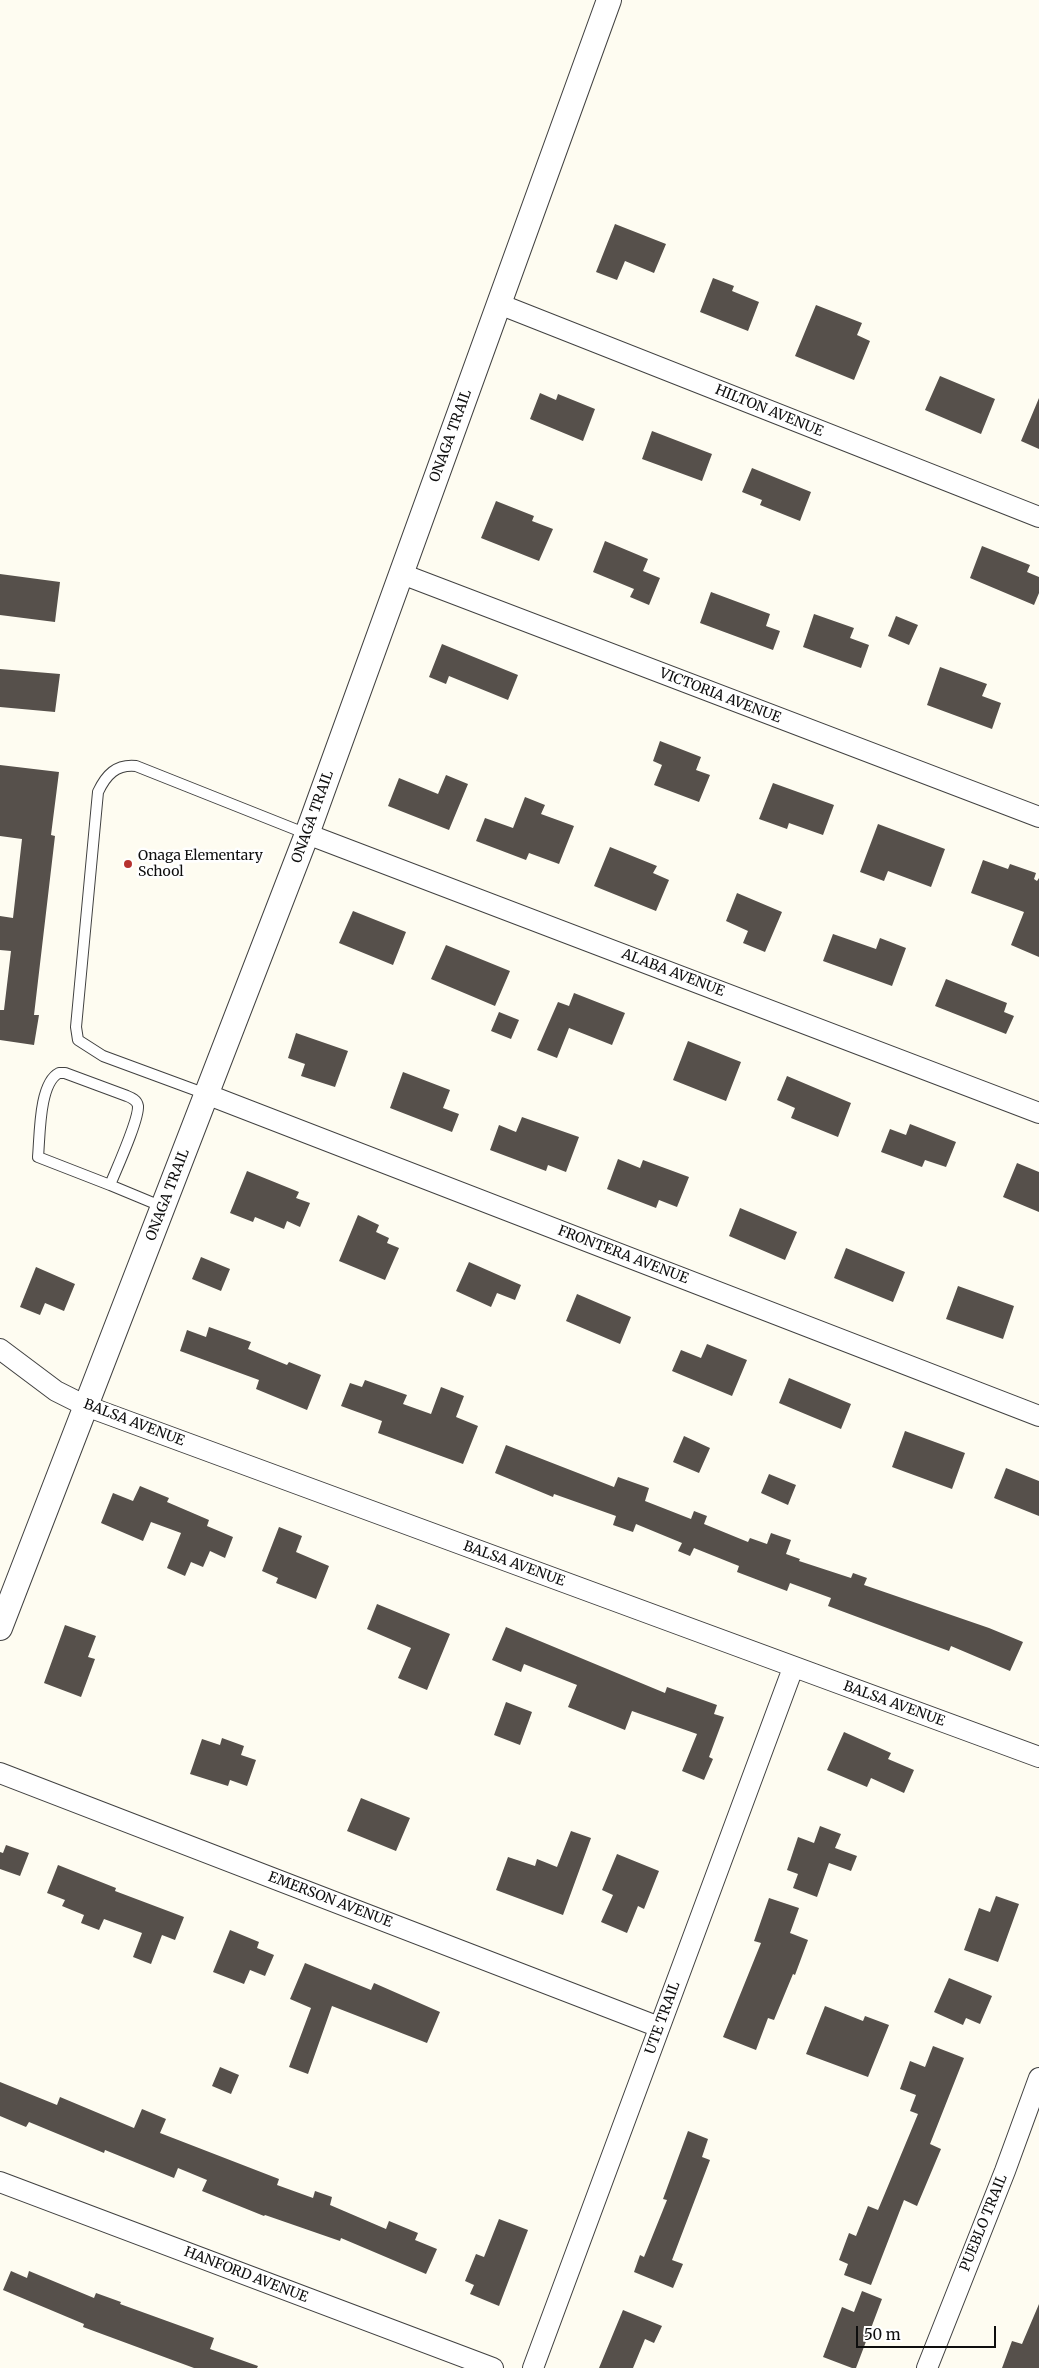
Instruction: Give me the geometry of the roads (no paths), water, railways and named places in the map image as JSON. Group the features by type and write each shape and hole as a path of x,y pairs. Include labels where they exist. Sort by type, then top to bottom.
{"street":[{"name":"ONAGA TRAIL","path":"0,1628 307,834 609,0"},
{"name":"HILTON AVENUE","path":"499,304 1039,517"},
{"name":"VICTORIA AVENUE","path":"402,574 1039,817"},
{"name":"ALABA AVENUE","path":"307,834 1039,1113"},
{"name":"FRONTERA AVENUE","path":"206,1094 1039,1416"},
{"name":"BALSA AVENUE","path":"0,1349 56,1391 86,1406 793,1668 1039,1757"},
{"name":"UTE TRAIL","path":"533,2368 793,1668"},
{"name":"EMERSON AVENUE","path":"0,1773 659,2027"},
{"name":"PUEBLO TRAIL","path":"927,2368 1005,2171 1039,2078"},
{"name":"HANFORD AVENUE","path":"0,2182 493,2368"}],"lane":[{"path":"206,1094 103,1056 78,1040 76,1027 98,792 104,779 112,771 125,765 136,766 307,834"},
{"path":"110,1185 136,1118 138,1106 135,1100 66,1073 53,1076 46,1088 38,1156 163,1207"}],"place":[{"name":"Onaga Elementary School","path":"128,864"}]}
